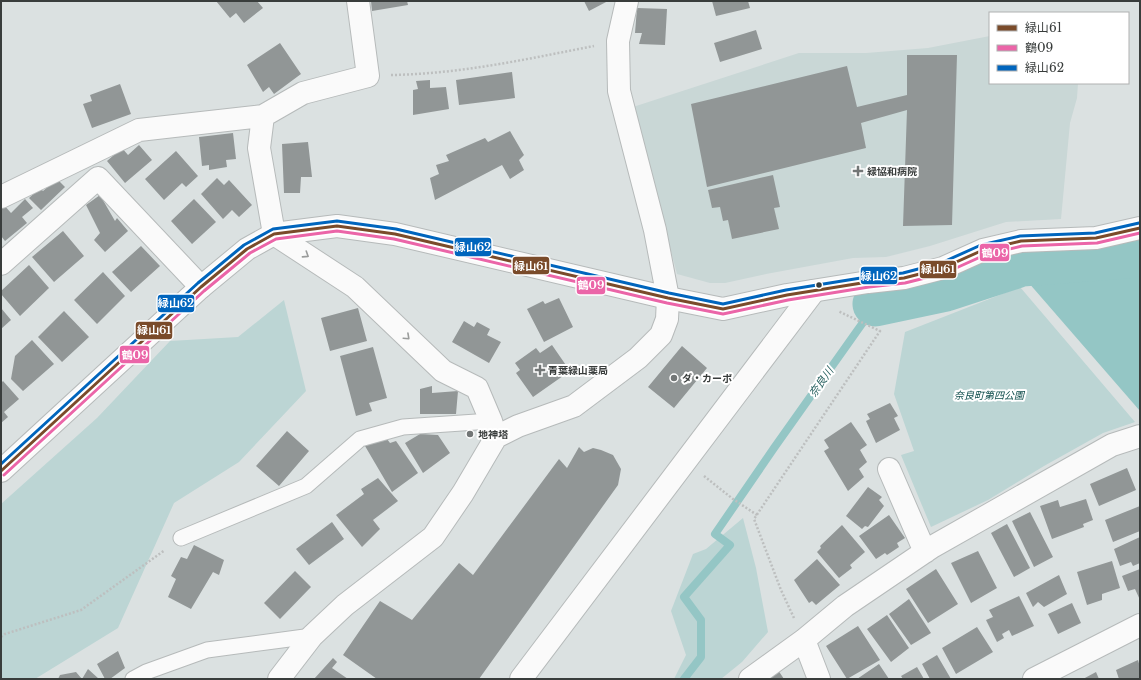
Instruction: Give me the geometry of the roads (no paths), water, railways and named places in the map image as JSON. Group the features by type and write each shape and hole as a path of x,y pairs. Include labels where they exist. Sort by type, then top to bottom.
{"street":[{"path":"1,197 139,130 263,116 303,93 368,76 358,1"},
{"path":"493,429 518,426 574,406 638,358 661,336 667,319 668,298 655,230 620,91 618,41 627,1"},
{"path":"263,116 259,148 274,234 354,287 443,371 477,388 493,429 463,493 433,537 345,605 312,636 278,679"},
{"path":"3,260 98,178 201,287"},
{"path":"3,466 201,287 247,249 274,234 337,226 395,234 668,298 723,309 787,295 868,282 904,278 943,268 983,250 1021,241 1096,238 1140,228"},
{"path":"521,679 814,291"},
{"path":"750,679 804,640 845,606 925,552 1112,446 1140,436"},
{"path":"889,469 925,552"},
{"path":"1034,679 1140,625"},
{"path":"804,640 819,679"}],"lane":[{"path":"181,538 306,486 360,438 403,427 493,429"},
{"path":"133,679 146,672 207,650 312,636"}],"water":[{"path":"1140,273 1140,411 1028,282"}],"waterway":[{"name":"奈良川","path":"875,304 946,289 1022,264 1140,255"},
{"name":"奈良川","path":"684,679 701,657 701,620 684,597 730,545 715,534 875,304"}],"place":[{"name":"緑協和病院","path":"858,171"},
{"name":"青葉緑山薬局","path":"540,370"},
{"name":"ダ・カーポ","path":"674,378"},
{"name":"地神塔","path":"470,434"}],"park label":[{"name":"奈良町第四公園","path":"989,395"}]}
